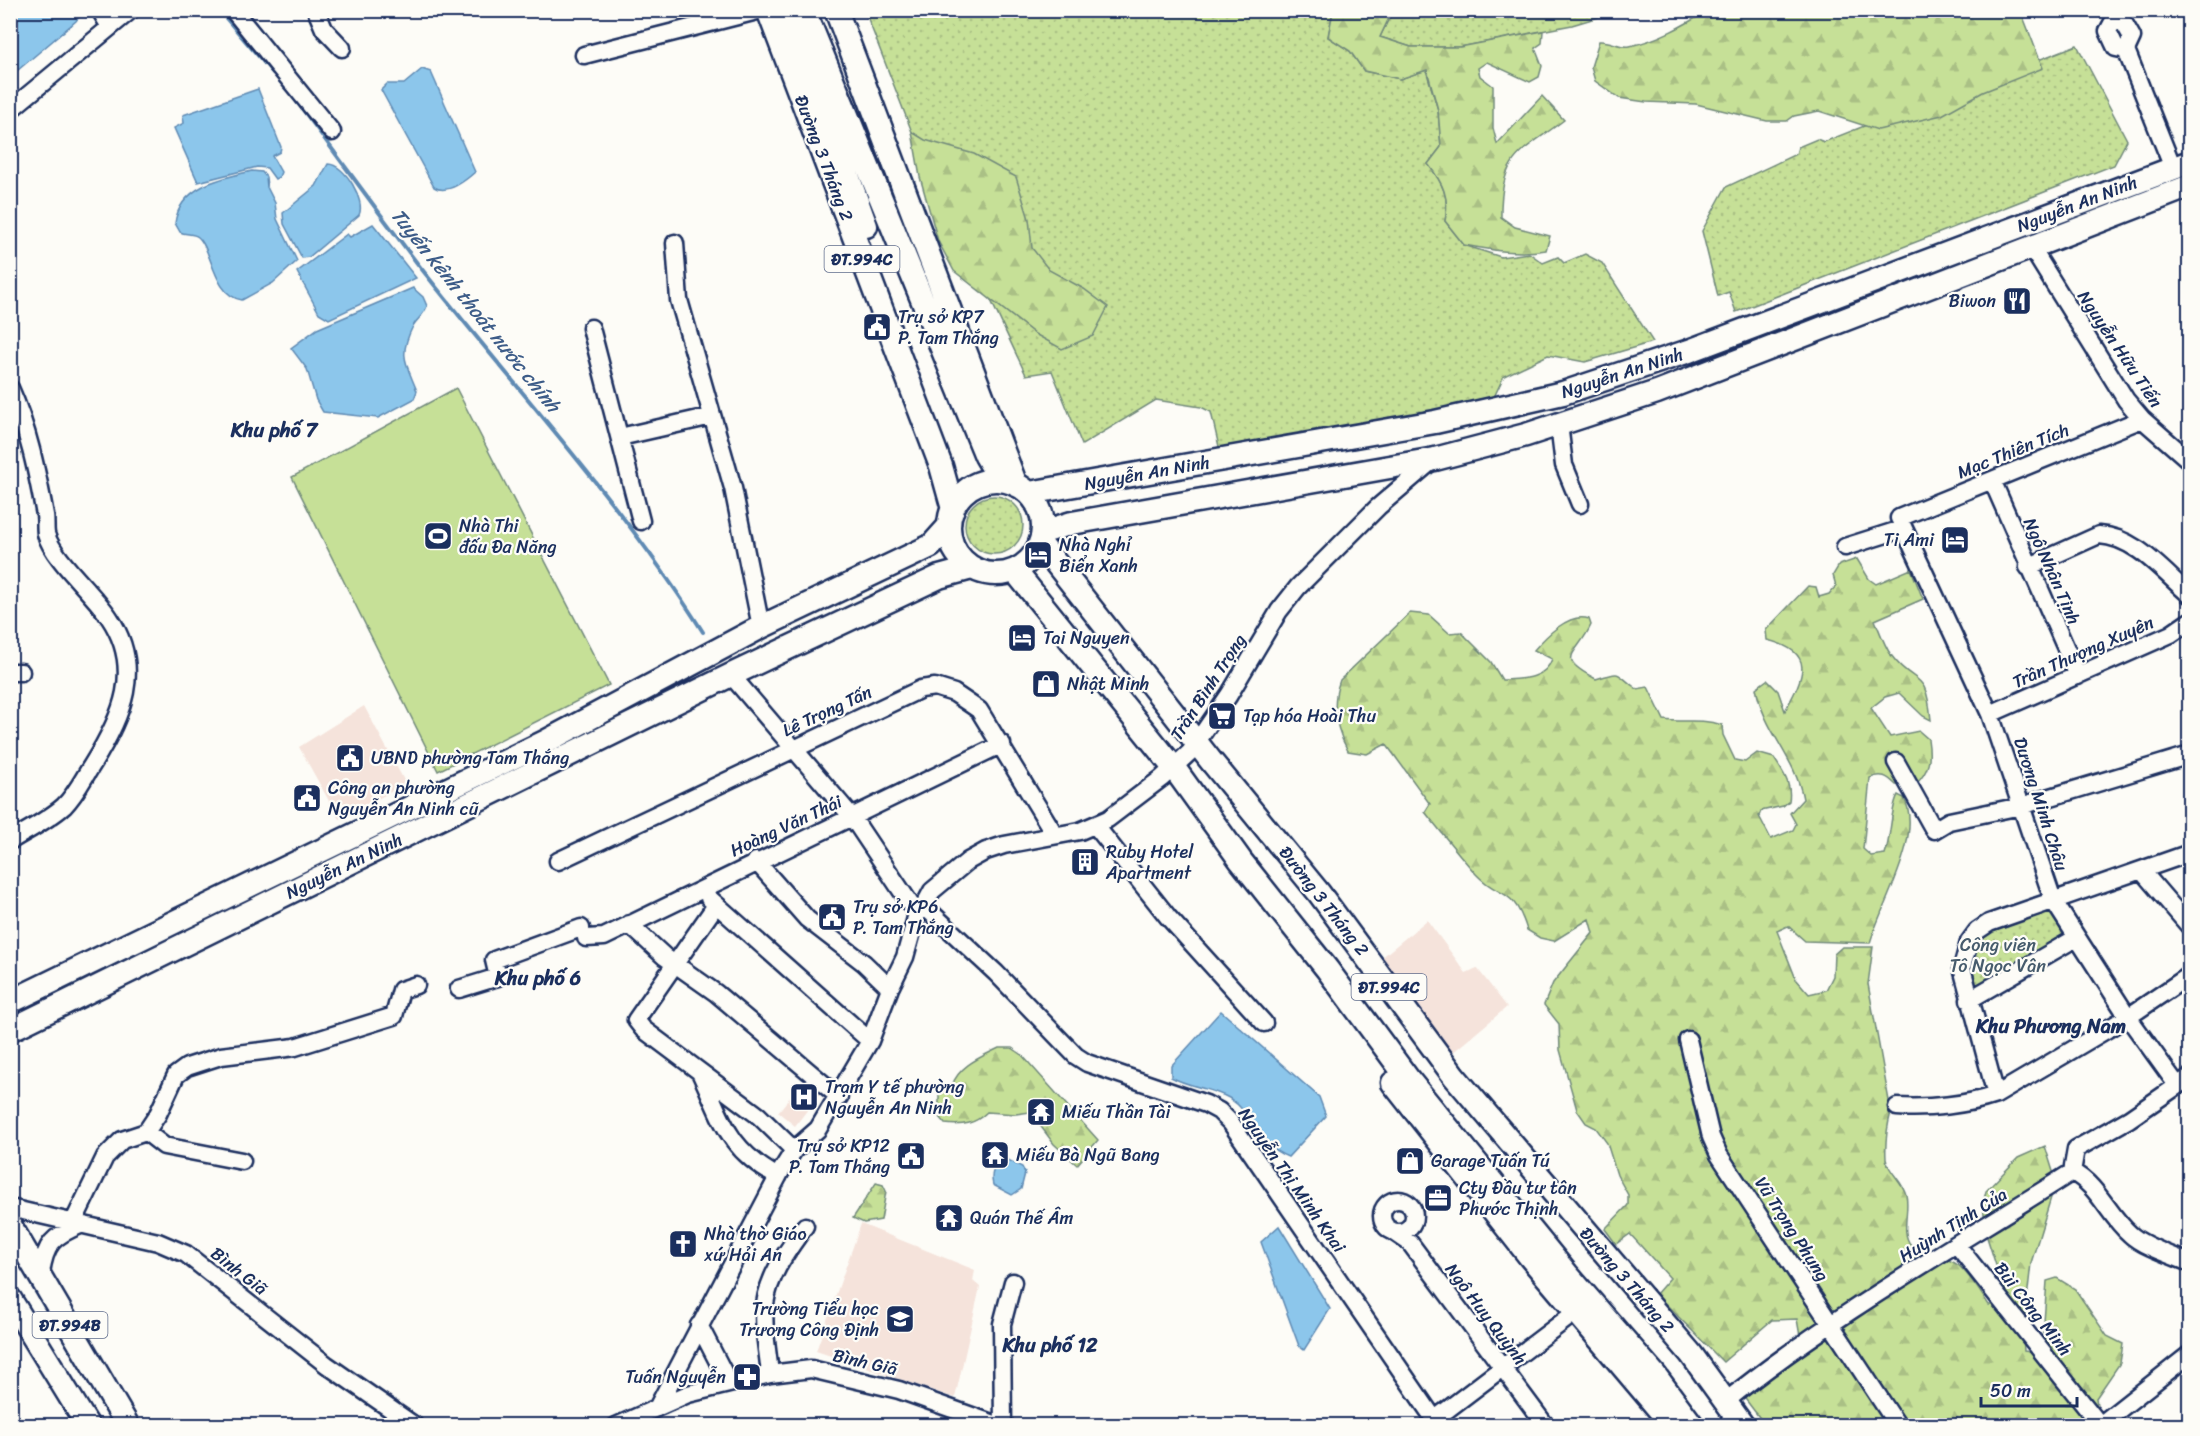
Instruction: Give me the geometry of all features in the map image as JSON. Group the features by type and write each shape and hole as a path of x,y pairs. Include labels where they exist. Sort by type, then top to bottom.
{"main road":[{"name":"Đường 3 Tháng 2","path":"768,10 941,466 955,510"},
{"name":"Đường 3 Tháng 2","path":"788,10 955,510"},
{"name":"Đường 3 Tháng 2","path":"804,10 986,456 1015,486"},
{"name":"ĐT.994C","path":"836,10 1015,486 1037,505 1039,543"},
{"path":"2181,165 2186,188"},
{"name":"Nguyễn An Ninh","path":"1015,486 1435,422 1563,393 1689,351 2181,165"},
{"name":"Nguyễn An Ninh","path":"1039,543 1072,523 1435,459 1559,424 1701,375 2186,188"},
{"path":"1689,351 1701,375"},
{"path":"1470,415 1479,445"},
{"path":"1435,422 1435,459"},
{"path":"955,510 980,483 1015,486"},
{"name":"ĐT.994C","path":"955,510 951,543 960,558 972,568"},
{"name":"Nguyễn An Ninh","path":"10,1030 550,752 761,627 931,546 955,510"},
{"name":"Đường 3 Tháng 2","path":"1039,543 1328,923 1480,1114 1569,1233 1730,1415"},
{"path":"972,568 1007,573 1039,543"},
{"name":"Nguyễn An Ninh","path":"10,1002 550,752 730,675 939,577 972,568"},
{"name":"ĐT.994C","path":"1007,573 1032,612 1168,773 1445,1135 1530,1257 1673,1425"},
{"name":"ĐT.994C","path":"1445,1135 1656,1375 1693,1425"},
{"name":"ĐT.994B","path":"10,1225 41,1273 128,1425"},
{"name":"ĐT.994B","path":"10,1299 88,1425"}],"street":[{"path":"100,10 110,27"},
{"path":"10,110 131,10"},
{"path":"233,10 332,132"},
{"path":"316,10 324,29 342,48"},
{"path":"584,55 761,10"},
{"path":"2112,15 2108,31 2116,48 2126,50 2181,165"},
{"path":"675,243 679,300 733,488 761,627"},
{"name":"Nguyễn Hữu Tiến","path":"2031,247 2126,400 2142,419 2190,461"},
{"path":"591,328 641,521"},
{"path":"10,388 27,434 46,534 62,562 77,575 122,637 127,655 127,666 124,704 74,796 52,815 10,842"},
{"path":"620,437 712,416"},
{"name":"Mạc Thiên Tích","path":"1845,547 1900,524 1992,480 2142,419"},
{"path":"1559,424 1564,465 1580,504"},
{"name":"Trần Bình Trọng","path":"657,1408 778,1177 794,1150 818,1129 870,1041 890,988 906,957 921,910 932,891 945,879 986,852 1004,845 1080,831 1108,819 1168,773 1193,747 1229,695 1279,611 1298,587 1378,507 1435,459"},
{"name":"Ngô Nhân Tịnh","path":"1992,480 2028,567 2078,676"},
{"name":"Dương Minh Châu","path":"1900,524 1990,714 2053,900 2128,1017 2183,1081"},
{"path":"2028,567 2099,535 2110,536 2130,543 2190,595"},
{"name":"Trần Thượng Xuyên","path":"1990,714 2171,634 2190,621"},
{"name":"Nguyễn Thị Minh Khai","path":"730,675 852,817 921,910 996,973 1076,1056 1087,1063 1206,1104 1219,1111 1231,1123 1437,1422"},
{"name":"Lê Trọng Tấn","path":"558,861 793,747 921,688 935,687 954,693 979,710 1002,744 1055,835"},
{"name":"Hoàng Văn Thái","path":"459,989 498,977 494,960 583,933 603,937 1002,744"},
{"path":"1896,762 1934,830 1949,820 2021,806 2189,755"},
{"path":"1095,825 1168,917 1264,1023"},
{"path":"1996,1095 1962,968 1966,950 1977,931 1989,923 2190,854"},
{"path":"756,861 807,919 864,963 890,988"},
{"path":"2142,871 2190,927"},
{"path":"699,889 870,1041"},
{"path":"716,904 636,1020 643,1029 759,1116 794,1150"},
{"path":"629,924 676,965 716,993 838,1097"},
{"path":"1969,1000 2076,938"},
{"path":"1898,1107 1915,1108 1980,1100 1996,1095 2128,1017 2190,975"},
{"path":"41,1273 44,1254 52,1240 77,1224 105,1156 122,1140 146,1132 158,1114 176,1075 187,1067 221,1056 295,1047 394,1016 401,990 416,985"},
{"name":"Vũ Trọng Phụng","path":"1688,1040 1711,1137 1719,1155 1898,1425"},
{"path":"698,1069 739,1150 752,1162 778,1177"},
{"path":"2183,1081 2129,1119 2076,1149 2072,1172 2086,1179 2116,1220 2132,1236 2190,1263"},
{"path":"146,1132 164,1146 242,1161"},
{"name":"Huỳnh Tịnh Của","path":"1730,1415 1776,1361 2072,1172"},
{"name":"Bình Giã","path":"10,1208 158,1242 186,1254 327,1365 415,1425"},
{"path":"770,1374 764,1306 771,1278 805,1226"},
{"name":"Ngô Huy Quỳnh","path":"1391,1230 1410,1243 1546,1425"},
{"name":"Bùi Công Minh","path":"1957,1245 2100,1425"},
{"path":"1001,1425 1002,1324 1013,1282"},
{"path":"1437,1422 1501,1366 1577,1311"},
{"path":"699,1325 729,1383"},
{"path":"2100,1425 2190,1354"},
{"name":"Bình Giã","path":"616,1425 688,1394 770,1374 811,1369 899,1390 1001,1425"}],"shaded area":[{"path":"364,706 406,784 339,819 299,747"},
{"path":"1427,920 1466,973 1477,968 1507,1007 1451,1054 1380,959"},
{"name":"Trạm Y tế phường Nguyễn An Ninh","path":"813,1069 829,1082 795,1126 778,1112"},
{"name":"Trường Tiểu học Trương Công Định","path":"861,1224 975,1270 973,1281 980,1287 955,1398 816,1351"}],"green space":[{"path":"2023,10 2022,14 2043,68 1983,92 1942,115 1878,130 1819,111 1794,116 1787,121 1767,121 1696,104 1646,102 1619,98 1595,81 1591,67 1599,41 1630,46 1670,32 1707,11"},
{"path":"865,11 1333,11 1328,37 1350,51 1364,71 1400,79 1426,70 1438,110 1441,147 1428,164 1444,191 1447,205 1445,221 1464,245 1501,257 1529,253 1543,263 1558,257 1564,263 1585,254 1602,263 1653,342 1585,362 1548,355 1504,376 1493,399 1220,451 1211,412 1201,407 1156,400 1082,445 1052,371 1026,375 912,132"},
{"path":"1333,11 1398,11 1389,18 1380,37 1411,47 1460,47 1543,31 1542,43 1535,48 1542,66 1539,77 1530,82 1487,62 1478,68 1480,76 1493,86 1493,128 1497,144 1542,96 1564,120 1516,158 1504,180 1501,217 1515,227 1550,236 1546,250 1515,252 1464,245 1445,221 1447,205 1444,191 1428,164 1441,147 1438,110 1427,70 1400,79 1364,71 1350,51 1328,37"},
{"path":"1398,11 1619,11 1572,25 1460,47 1411,47 1380,37 1389,18"},
{"path":"2077,45 2127,140 2114,165 1736,312 1729,292 1718,296 1702,231 1726,187 1796,154 1798,147 1817,139 1824,142 1867,125 1870,116 2031,55 2041,59"},
{"path":"912,132 925,140 974,154 1016,177 1029,219 1032,248 1049,270 1084,289 1108,307 1093,336 1062,349 1035,334 954,271 938,241 920,177"},
{"path":"456,388 609,685 438,771 292,477"},
{"path":"988,496 1000,496 1015,504 1023,519 1023,531 1015,546 1000,554 988,554 973,546 965,531 965,519 973,504"},
{"path":"1857,559 1869,579 1876,584 1911,569 1923,599 1875,620 1891,655 1899,665 1922,684 1929,703 1931,720 1923,716 1899,693 1885,697 1871,708 1890,737 1919,731 1928,739 1928,764 1924,775 1915,785 1896,785 1881,776 1870,778 1863,849 1871,856 1885,854 1898,795 1904,798 1909,814 1909,831 1899,870 1870,943 1805,941 1788,926 1777,931 1796,979 1809,994 1826,990 1833,976 1834,954 1842,947 1873,947 1868,984 1891,1112 1886,1159 1906,1195 1906,1234 1915,1249 1958,1265 1989,1305 1996,1305 2001,1281 1986,1234 1983,1204 1986,1191 2018,1158 2045,1146 2056,1181 2031,1263 2023,1335 2024,1351 2039,1353 2043,1336 2047,1281 2057,1278 2075,1289 2107,1336 2123,1344 2120,1363 2096,1398 2100,1425 1765,1425 1743,1396 1746,1374 1776,1361 1800,1336 1797,1319 1772,1320 1723,1362 1656,1294 1670,1278 1630,1234 1616,1244 1605,1229 1628,1205 1628,1195 1617,1175 1607,1143 1596,1128 1586,1123 1577,1110 1560,1050 1559,1024 1544,1005 1553,983 1593,933 1589,919 1554,941 1540,938 1527,930 1522,916 1511,899 1476,874 1425,812 1430,804 1386,744 1367,754 1348,751 1340,734 1335,707 1340,680 1410,613 1429,615 1449,633 1461,632 1491,662 1502,680 1532,677 1544,671 1552,659 1534,650 1566,622 1581,618 1589,619 1591,625 1572,655 1575,666 1596,679 1616,674 1637,689 1648,687 1664,720 1722,725 1723,735 1735,760 1745,762 1757,753 1774,758 1786,778 1790,795 1789,801 1783,806 1761,811 1759,816 1771,839 1793,830 1796,824 1790,813 1803,799 1793,770 1760,704 1756,688 1767,680 1778,691 1785,711 1797,687 1802,667 1794,651 1767,640 1766,630 1808,586 1816,587 1819,597 1829,594 1836,586 1833,575 1839,565"},
{"name":"Công viên Tô Ngọc Vân","path":"2045,912 2055,913 2067,930 2062,941 1978,987 1970,981 1969,957 1981,936"},
{"path":"999,1048 1012,1048 1021,1054 1098,1140 1077,1165 1054,1144 1030,1112 1016,1114 987,1112 973,1122 957,1125 945,1124 939,1117 939,1091 952,1086 959,1073 971,1063"},
{"path":"876,1183 883,1185 886,1191 881,1220 864,1223 853,1218"}],"water":[{"path":"11,10 83,11 76,21 11,76"},
{"path":"422,69 431,72 475,172 450,188 434,187 381,90 387,84 404,84"},
{"path":"258,89 281,147 280,152 272,156 281,172 279,177 275,179 267,168 257,167 198,182 174,128 184,123 183,115"},
{"path":"328,164 341,170 352,184 360,201 359,215 309,257 302,258 284,224 283,213 316,186"},
{"path":"252,171 262,172 266,177 267,187 275,203 277,219 297,261 273,283 242,300 232,297 225,290 198,237 180,232 175,223 178,210 193,192 215,181"},
{"path":"373,224 416,278 329,319 319,313 297,272 347,234 350,237"},
{"path":"413,288 423,297 427,306 408,336 405,352 407,366 417,391 414,399 378,418 323,412 316,400 307,369 291,348 317,329"},
{"path":"1221,1011 1319,1097 1326,1116 1288,1157 1278,1152 1263,1138 1245,1113 1229,1098 1171,1077 1171,1066"},
{"path":"1006,1159 1022,1167 1025,1173 1021,1189 1012,1195 993,1185 992,1181 996,1166"},
{"path":"1279,1226 1330,1309 1304,1350 1299,1346 1261,1242"}],"waterway":[{"name":"Tuyến kênh thoát nước chính","path":"219,10 273,73"},
{"name":"Tuyến kênh thoát nước chính","path":"295,99 417,263 637,536 703,632"}],"place":[{"name":"Biwon","path":"2017,301"},
{"name":"Trụ sở KP7 P. Tam Thắng","path":"877,327"},
{"name":"Nhà Thi đấu Đa Năng","path":"438,536"},
{"name":"Ti Ami","path":"1955,540"},
{"name":"Nhà Nghỉ Biển Xanh","path":"1038,555"},
{"name":"Tai Nguyen","path":"1022,638"},
{"name":"Nhật Minh","path":"1046,684"},
{"name":"Tạp hóa Hoài Thu","path":"1222,716"},
{"name":"UBND phường Tam Thắng","path":"350,758"},
{"name":"Công an phường Nguyễn An Ninh cũ","path":"307,798"},
{"name":"Ruby Hotel Apartment","path":"1085,862"},
{"name":"Trụ sở KP6 P. Tam Thắng","path":"832,917"},
{"name":"Trạm Y tế phường Nguyễn An Ninh","path":"804,1097"},
{"name":"Miếu Thần Tài","path":"1041,1112"},
{"name":"Miếu Bà Ngũ Bang","path":"995,1155"},
{"name":"Trụ sở KP12 P. Tam Thắng","path":"911,1156"},
{"name":"Garage Tuấn Tú","path":"1410,1161"},
{"name":"Cty Đầu tư tân Phước Thịnh","path":"1438,1198"},
{"name":"Quán Thế Âm","path":"949,1218"},
{"name":"Nhà thờ Giáo xứ Hải An","path":"683,1244"},
{"name":"Trường Tiểu học Trương Công Định","path":"900,1319"},
{"name":"Tuấn Nguyễn","path":"747,1377"}],"district":[{"name":"Khu phố 7","path":"274,430"},
{"name":"Khu phố 6","path":"538,978"},
{"name":"Khu Phương Nam","path":"2051,1026"},
{"name":"Khu phố 12","path":"1050,1345"}]}
